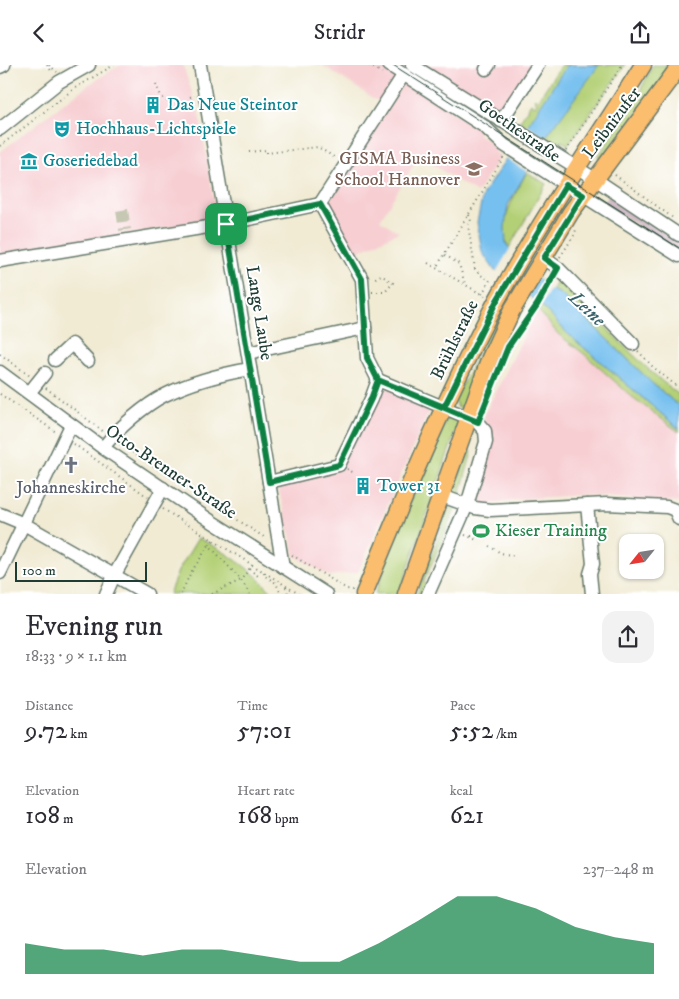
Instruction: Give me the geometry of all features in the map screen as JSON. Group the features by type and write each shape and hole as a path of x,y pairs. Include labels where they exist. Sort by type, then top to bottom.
{"main road":[{"name":"Leibnizufer","path":"577,169 643,65"},
{"name":"Leibnizufer","path":"595,179 679,67"},
{"name":"Brühlstraße","path":"359,592 444,407 489,298 504,287 577,169"},
{"path":"406,594 497,341 512,310 583,195 595,179"}],"street":[{"path":"0,129 71,68 89,65"},
{"name":"Lange Laube","path":"200,65 283,567"},
{"name":"Goethestraße","path":"390,65 408,70 501,121 595,179 679,235"},
{"path":"501,121 538,65"},
{"path":"0,261 126,235 226,224 320,204 368,128 408,70"},
{"name":"Goethestraße","path":"408,70 485,127 501,150 540,169 679,256"},
{"path":"320,204 362,279 367,358 378,380 478,422 485,431 486,442 467,505 428,594"},
{"path":"541,263 555,273 633,344"},
{"path":"248,353 365,328"},
{"path":"55,360 72,344 88,361"},
{"path":"103,448 111,437 164,396 199,383 250,369"},
{"name":"Otto-Brenner-Straße","path":"0,372 103,448 326,594"},
{"path":"29,393 42,378"},
{"path":"269,482 339,465 371,399 378,380"},
{"path":"0,573 71,425"},
{"path":"106,594 163,488"},
{"path":"442,496 475,508 490,510 626,504 667,507 675,510 679,519"},
{"path":"587,505 593,564 590,574 592,594"},
{"path":"0,514 24,524 147,594"}],"path":[{"path":"47,65 58,81"},
{"path":"0,146 75,88 114,65"},
{"path":"567,149 622,65"},
{"path":"156,84 162,98 166,101 174,101"},
{"path":"249,152 267,150 267,153 318,147 346,164"},
{"path":"436,269 503,158 501,150"},
{"path":"613,174 672,216"},
{"path":"428,263 489,298 490,280 479,274 475,269 468,225 471,221 468,215"},
{"path":"508,347 537,305 555,273 560,257 575,234 578,224"},
{"path":"444,255 459,264 465,284"},
{"path":"380,275 393,283 385,291 362,289 380,275"},
{"path":"633,344 653,367 679,388"},
{"path":"0,354 42,378 131,452 347,589 359,592"},
{"path":"378,484 403,499"},
{"path":"456,530 477,538"},
{"path":"182,594 190,574 213,540"},
{"path":"209,545 250,594"},
{"path":"489,546 501,553 515,556"},
{"path":"212,594 241,581 252,564"},
{"path":"249,569 258,576"},
{"path":"264,572 265,576 276,583 281,594"},
{"path":"278,581 281,594"},
{"path":"286,586 288,594"}],"shaded area":[{"path":"120,65 183,65 199,113 217,219 0,256 0,152 88,85"},
{"path":"322,65 382,65 400,77 382,104"},
{"path":"424,65 536,65 503,116"},
{"path":"405,80 480,130 478,134 497,148 495,152 500,156 477,193 419,156 380,220 399,232 351,255 326,206"},
{"path":"609,195 679,240 679,252 604,203"},
{"path":"537,310 558,334 583,353 631,396 679,432 679,503 582,495 517,499 480,505 474,498 486,411"},
{"path":"381,385 431,407 358,572 329,576 295,556 277,483 340,469"}],"green space":[{"path":"561,65 625,65 568,145 562,141 556,144 520,121 531,103 535,106 537,103 534,100 535,98 538,100"},
{"path":"653,65 674,65 601,159 598,157 639,93"},
{"path":"527,172 546,184 509,248 505,239 506,219 513,199"},
{"path":"558,277 632,353 679,395 679,406 653,384 561,294 553,290"},
{"path":"514,289 518,292 467,405 463,409 457,407 455,400 494,321"},
{"path":"541,305 568,334 679,429 679,432 631,396 583,353 558,334 538,310"},
{"path":"452,415 458,418 459,422 399,594 375,594 398,528 447,418"},
{"path":"468,451 472,452 459,497 454,493"},
{"path":"450,505 457,505 424,582 429,589 424,594 417,594"},
{"path":"198,538 238,562 257,577 273,594 169,594 178,571"}],"water":[{"path":"567,65 599,65 546,137 508,205 505,227 506,243 526,268 552,290 561,294 653,384 679,406 679,429 568,334 541,305 495,271 482,252 477,222 483,194"}],"pier":[{"path":"525,124 548,139 529,173 504,157"},
{"path":"511,247 527,265 514,288 495,274"},
{"path":"546,281 552,286 540,307 533,302"}],"tunnel":[{"path":"122,210 125,230"}],"tram line":[{"path":"393,65 679,248"}],"place":[{"name":"Das Neue Steintor","path":"153,105"},
{"name":"Hochhaus-Lichtspiele","path":"62,129"},
{"name":"Goseriedebad","path":"29,161"},
{"name":"GISMA Business School Hannover","path":"474,169"},
{"name":"Johanneskirche","path":"71,465"},
{"name":"Tower 31","path":"363,486"},
{"name":"Kieser Training","path":"481,531"}],"route":[{"path":"226,224 269,482 339,465 371,399 378,380 478,422 508,347 537,305 558,268 544,258 583,195 566,185 496,302 444,407 378,380 367,358 362,279 320,204 226,224"}],"water label":[{"name":"Leine","path":"587,309"}]}
